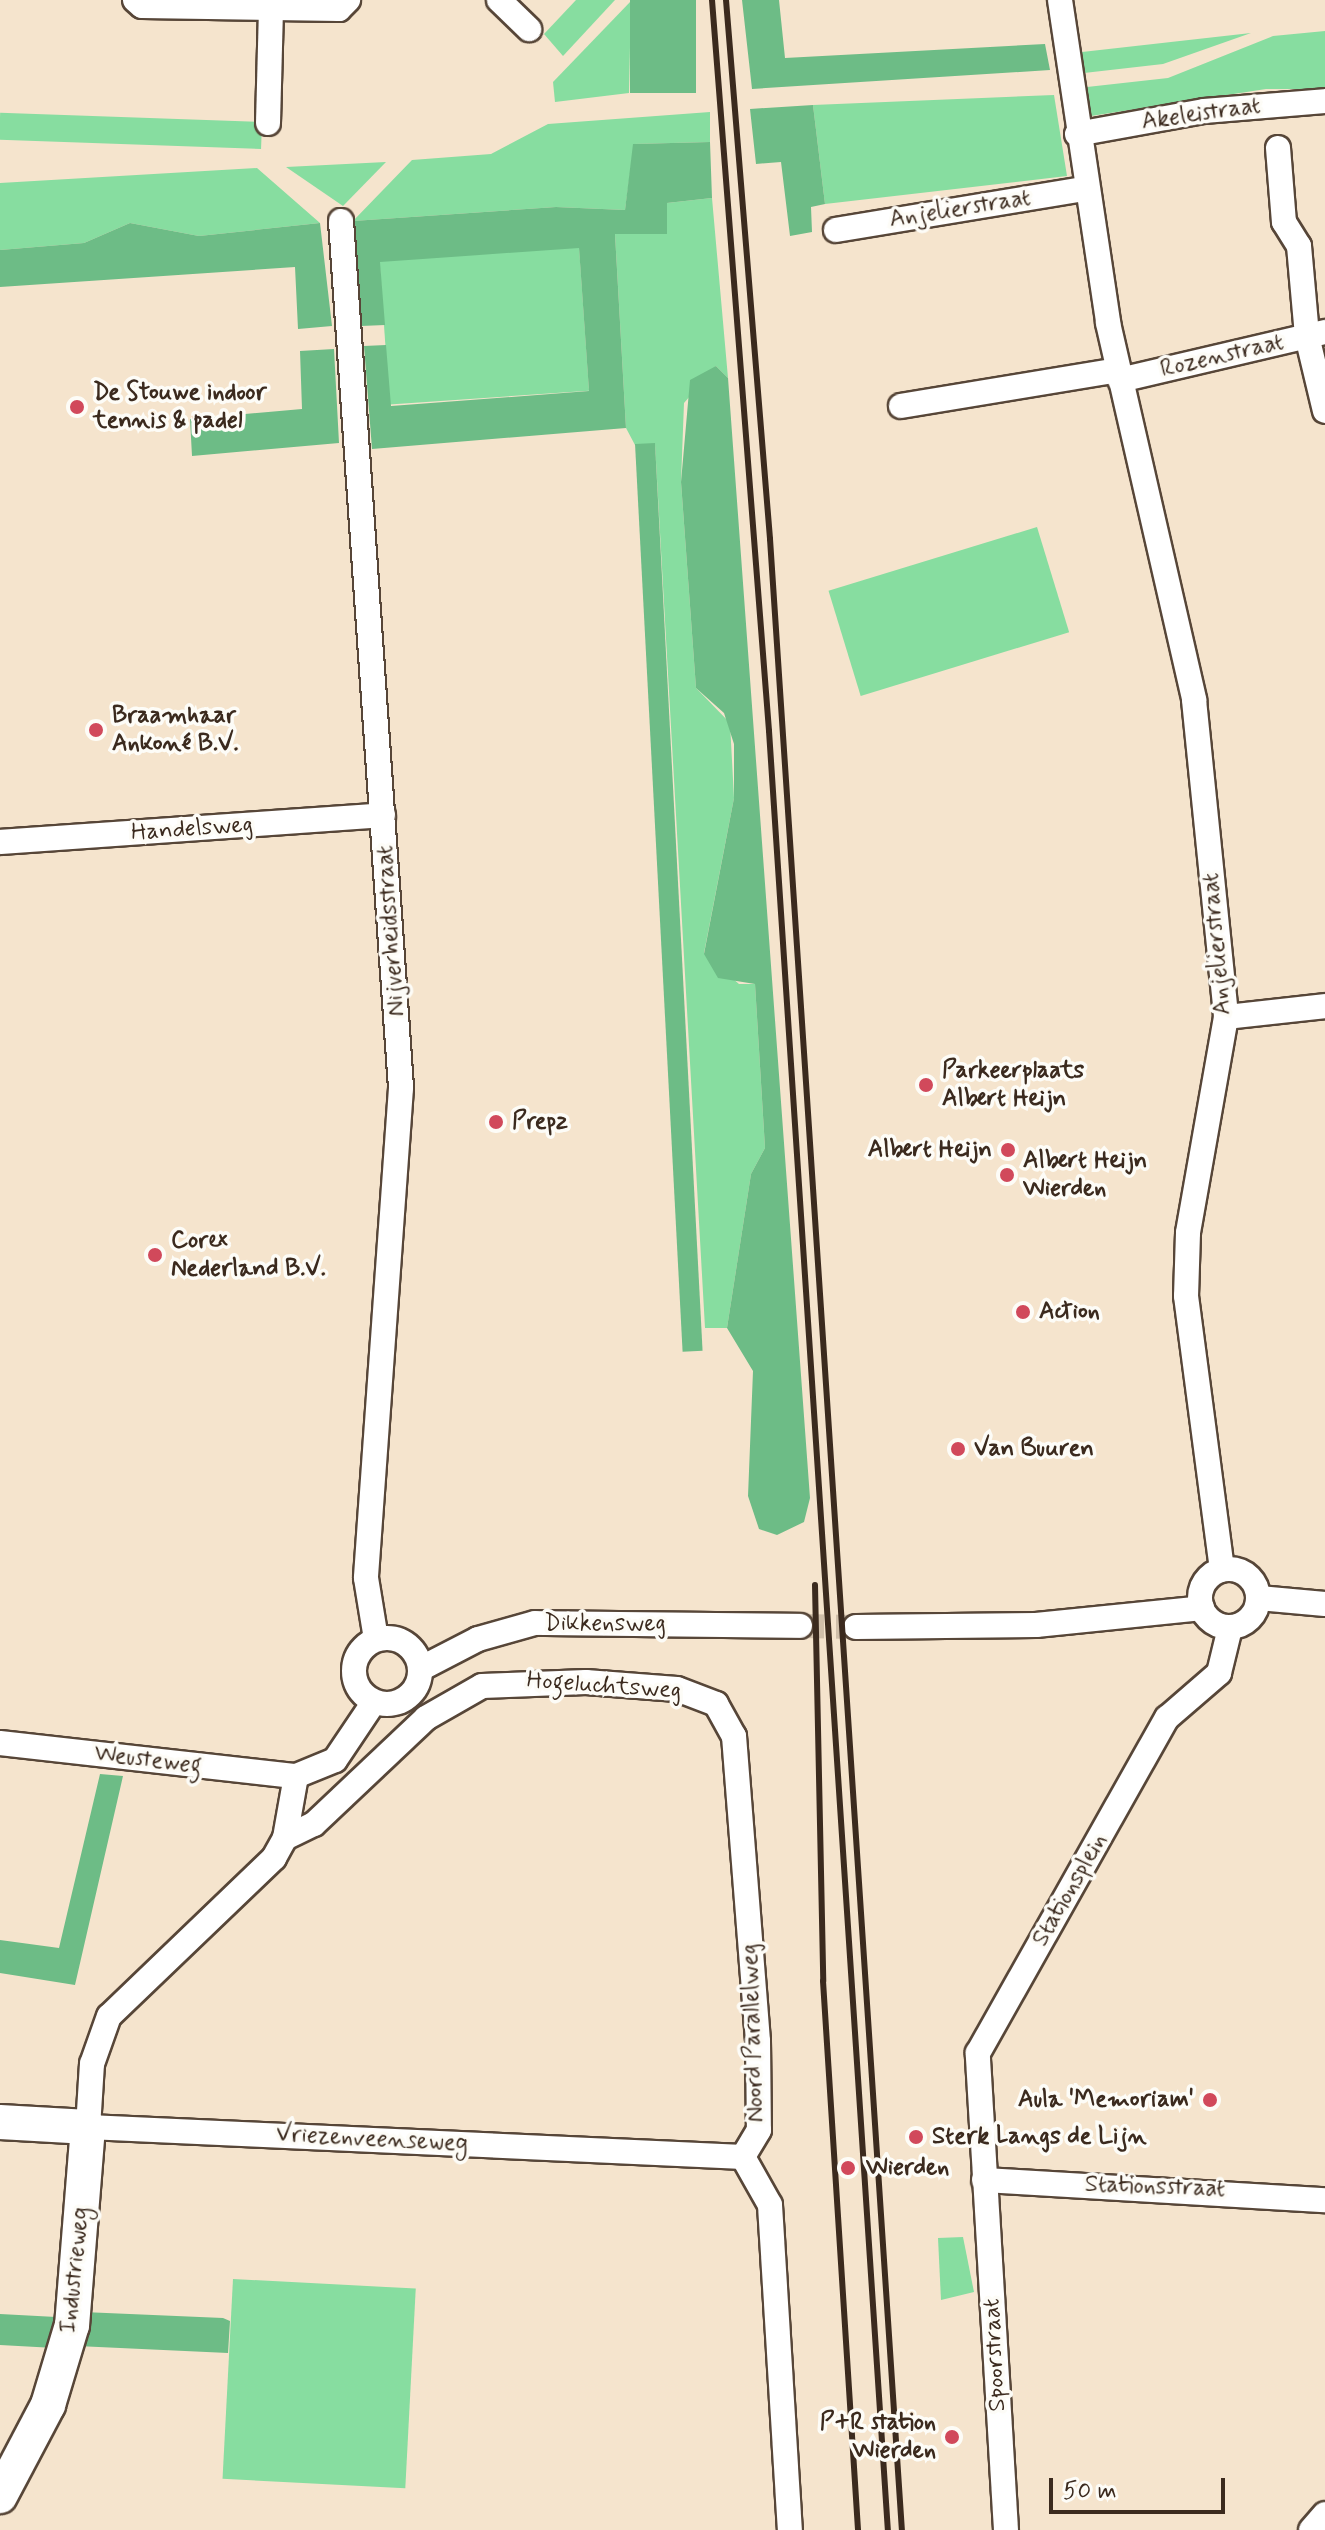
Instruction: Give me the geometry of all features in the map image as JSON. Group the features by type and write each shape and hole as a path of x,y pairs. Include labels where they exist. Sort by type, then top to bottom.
{"main road":[{"name":"Vriezenveenseweg","path":"0,2122 88,2127"},
{"name":"Industrieweg","path":"0,2496 48,2405 72,2325 88,2127"}],"street":[{"path":"135,0 142,6 339,9 348,0"},
{"path":"499,0 529,29"},
{"name":"Anjelierstraat","path":"1060,0 1085,189 1119,375 1190,674 1226,1017 1186,1273 1200,1436 1222,1570"},
{"path":"268,123 271,8"},
{"name":"Akeleistraat","path":"1077,134 1204,111 1325,101"},
{"path":"1278,148 1284,222 1299,246 1316,334 1325,411"},
{"name":"Anjelierstraat","path":"836,230 1085,189"},
{"name":"Nijverheidsstraat","path":"341,221 401,1088 366,1578 376,1639"},
{"name":"Rozenstraat","path":"1119,375 1316,334"},
{"path":"901,406 1119,375"},
{"name":"Handelsweg","path":"0,842 383,815"},
{"path":"1226,1017 1325,1006"},
{"path":"1202,1608 1202,1588 1222,1570 1244,1573 1259,1598"},
{"path":"1259,1598 1325,1604"},
{"path":"856,1627 1036,1625 1202,1608 1230,1628 1252,1617 1259,1598"},
{"name":"Dikkensweg","path":"420,1669 478,1639 535,1623 800,1626"},
{"name":"Stationsplein","path":"984,2180 978,2053 1167,1718 1219,1673 1230,1628"},
{"path":"296,1776 335,1760 374,1702 408,1697 420,1669 405,1643 376,1639 353,1670 374,1702"},
{"name":"Hogeluchtsweg","path":"285,1838 314,1824 426,1718 482,1686 527,1679 677,1689 702,1695 728,1718"},
{"name":"Noord Parallelweg","path":"728,1718 760,2088 759,2130 743,2157 770,2205 790,2530"},
{"name":"Weusteweg","path":"0,1743 296,1776"},
{"name":"Hogeluchtsweg","path":"88,2127 92,2064 109,2016 274,1858 285,1838 296,1776"},
{"name":"Vriezenveenseweg","path":"88,2127 743,2157"},
{"name":"Stationsstraat","path":"984,2180 1129,2184 1325,2200"},
{"name":"Spoorstraat","path":"984,2180 1006,2530"},
{"path":"1311,2530 1325,2514"}],"green space":[{"path":"576,0 615,0 563,56 544,34"},
{"path":"630,0 696,0 696,93 630,93"},
{"path":"742,0 779,0 785,58 1045,44 1050,70 752,89"},
{"path":"631,1 629,93 555,102 553,82"},
{"path":"1325,31 1325,89 1266,89 1091,116 1087,87 1168,78 1273,36"},
{"path":"1251,33 1163,64 1084,73 1082,52"},
{"path":"1054,95 1067,176 825,204 813,105"},
{"path":"813,105 825,204 811,207 812,232 790,236 781,162 756,164 750,109"},
{"path":"710,112 710,142 634,144 625,210 556,207 353,221 412,160 491,154 548,124"},
{"path":"0,113 262,122 261,149 0,140"},
{"path":"710,142 712,198 667,203 667,234 615,234 626,428 372,449 364,346 386,345 391,406 589,391 579,248 380,262 385,325 361,326 353,221 556,207 625,210 633,144"},
{"path":"386,162 343,206 286,167"},
{"path":"257,168 320,223 199,236 130,223 84,243 0,250 0,183"},
{"path":"712,198 728,378 716,366 684,403 681,482 696,688 730,723 734,798 704,953 739,984 755,984 765,1148 751,1174 727,1328 705,1328 655,444 635,445 626,428 615,234 667,234 667,203"},
{"path":"130,223 199,236 320,223 332,326 298,329 295,267 0,287 0,250 84,243"},
{"path":"579,247 589,391 390,405 379,261"},
{"path":"334,349 339,443 192,456 190,419 302,409 300,351"},
{"path":"716,366 728,378 810,1498 804,1522 777,1535 759,1529 748,1496 753,1371 727,1328 751,1174 765,1148 755,984 718,978 704,954 734,798 734,744 724,713 696,688 681,482 690,380"},
{"path":"655,443 703,1351 683,1352 635,444"},
{"path":"1037,527 1069,632 861,696 829,591"},
{"path":"100,1774 123,1776 75,1985 0,1973 0,1940 59,1948"},
{"path":"963,2237 974,2292 941,2300 938,2238"},
{"path":"233,2279 416,2289 405,2488 223,2479"},
{"path":"83,2312 223,2318 230,2321 228,2353 77,2346"},
{"path":"0,2314 61,2317 59,2348 0,2345"}],"tunnel":[{"path":"800,1626 856,1627"}],"railway":[{"path":"712,0 769,731 888,2530"},
{"path":"726,0 770,539 902,2530"},
{"path":"815,1585 823,1981 858,2530"}],"place":[{"name":"De Stouwe indoor tennis & padel","path":"77,407"},
{"name":"Braamhaar Ankoné B.V.","path":"96,730"},
{"name":"Parkeerplaats Albert Heijn","path":"926,1085"},
{"name":"Prepz","path":"496,1122"},
{"name":"Albert Heijn","path":"1008,1150"},
{"name":"Albert Heijn Wierden","path":"1007,1175"},
{"name":"Corex Nederland B.V.","path":"155,1255"},
{"name":"Action","path":"1023,1312"},
{"name":"Van Buuren","path":"958,1449"},
{"name":"Aula 'Memoriam'","path":"1210,2100"},
{"name":"Sterk Langs de Lijn","path":"916,2137"},
{"name":"Wierden","path":"848,2168"},
{"name":"P+R station Wierden","path":"952,2437"}]}
